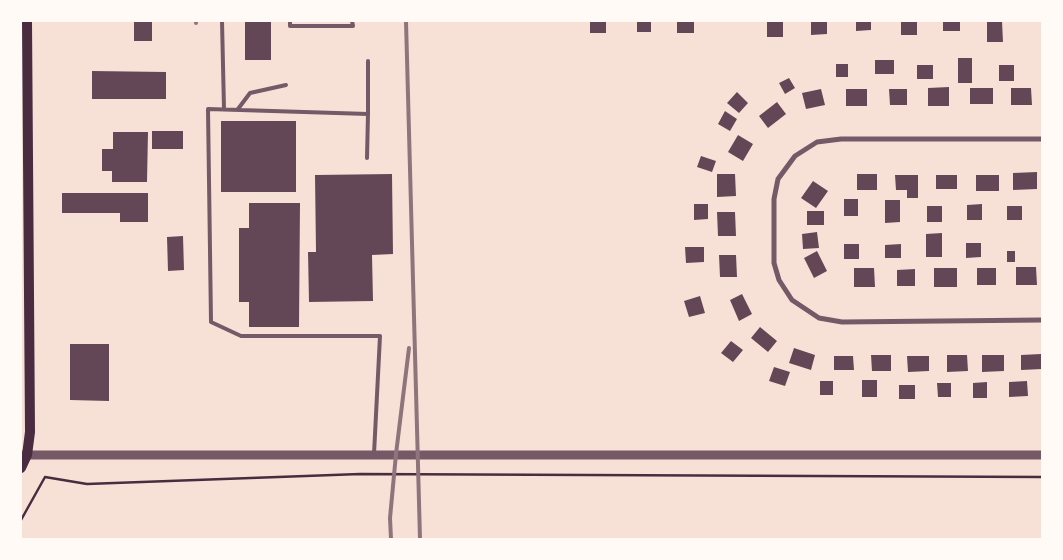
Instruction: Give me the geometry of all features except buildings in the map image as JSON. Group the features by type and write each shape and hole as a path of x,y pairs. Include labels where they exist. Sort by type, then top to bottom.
{"main road":[{"path":"21,468 30,432 24,89 27,21"}],"street":[{"path":"1042,139 841,139 817,142 795,156 778,179 774,199 774,263 779,280 792,300 819,318 842,322 1042,320"},
{"path":"24,455 1042,455"}],"lane":[{"path":"222,21 224,110"},
{"path":"290,21 290,26 353,26 352,21"},
{"path":"367,158 368,61"},
{"path":"238,110 250,93 286,85"},
{"path":"368,114 208,109 211,322 241,336 380,336 374,454"}],"path":[{"path":"21,520 45,477 87,484 360,474 1042,478"}],"railway":[{"path":"406,21 420,539"},
{"path":"391,539 390,518 396,454 409,348"}]}
